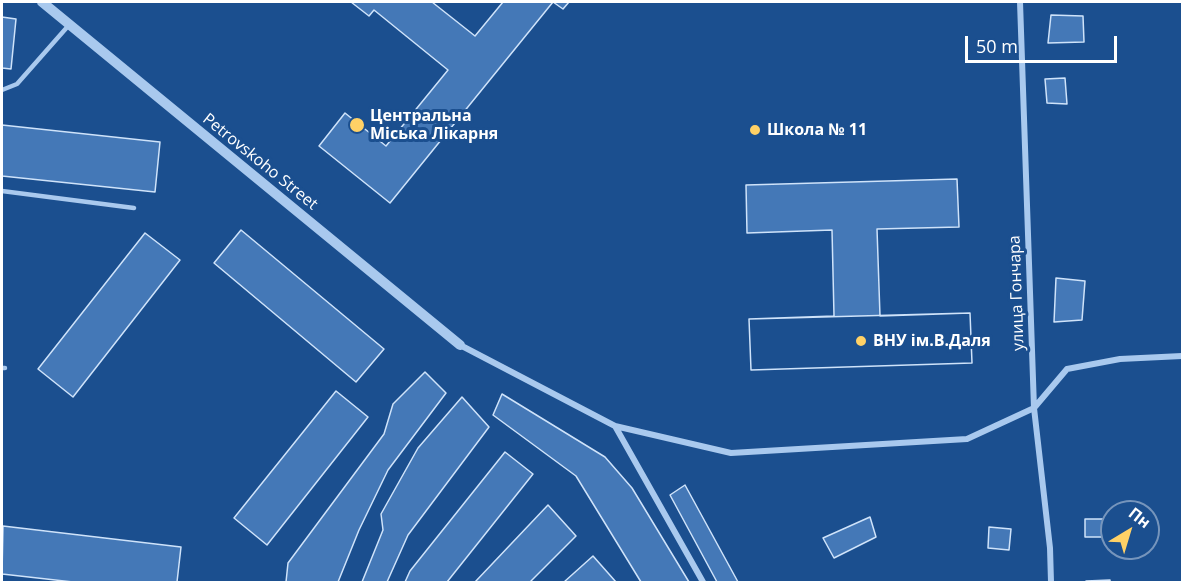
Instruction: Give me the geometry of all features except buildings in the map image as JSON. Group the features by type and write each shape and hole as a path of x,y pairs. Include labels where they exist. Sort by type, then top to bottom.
{"street":[{"name":"Petrovskoho Street","path":"42,2 460,345"},
{"name":"улица Гончара","path":"1020,2 1034,408 1050,548 1051,582"},
{"path":"460,345 615,426 731,453 967,439 1034,408 1067,369 1120,359 1182,356"},
{"path":"615,426 703,582"}],"lane":[{"path":"2,90 17,84 69,25"},
{"path":"2,191 134,208"}],"place":[{"name":"Центральна Міська Лікарня","path":"357,125"},
{"name":"Школа № 11","path":"755,130"},
{"name":"ВНУ ім.В.Даля","path":"861,341"}]}
